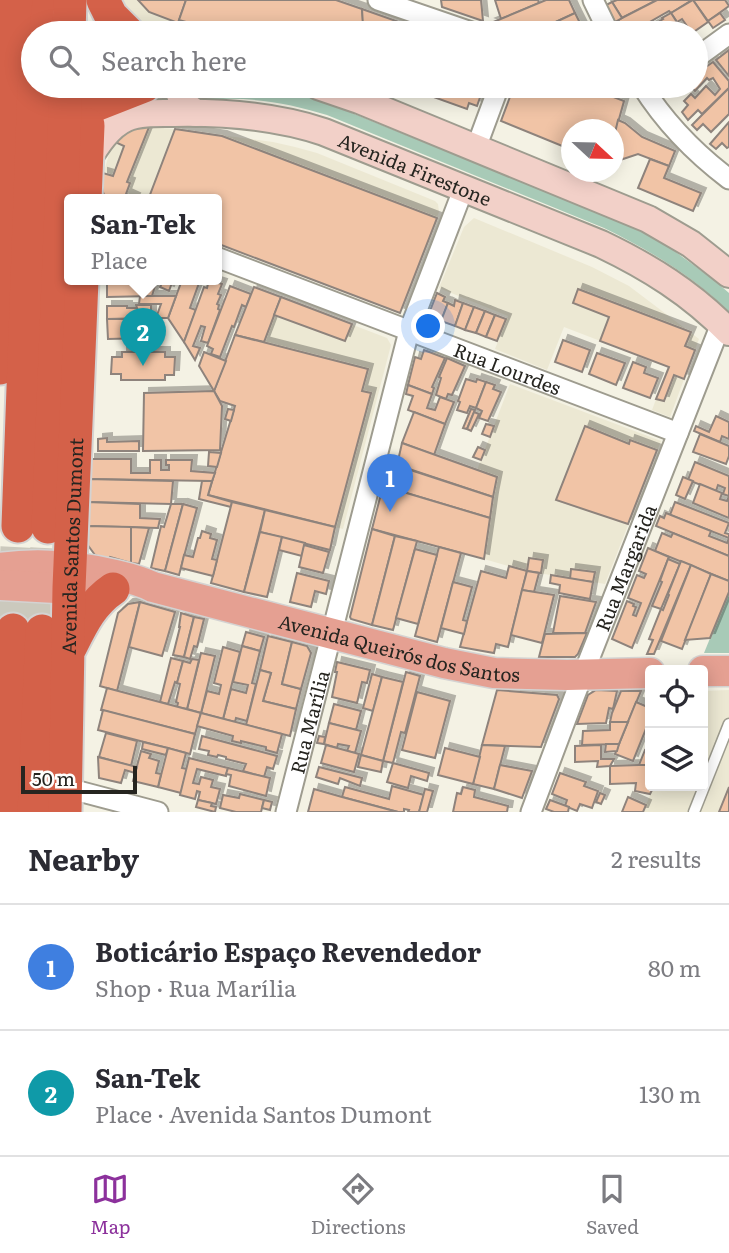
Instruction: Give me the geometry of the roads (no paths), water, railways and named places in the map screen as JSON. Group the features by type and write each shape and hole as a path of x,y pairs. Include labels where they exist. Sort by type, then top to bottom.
{"highway":[{"name":"Avenida Santos Dumont","path":"16,0 20,42 21,153 35,521 70,577 66,800"},
{"name":"Avenida Santos Dumont","path":"29,21 38,0"},
{"path":"69,21 70,0"},
{"path":"91,21 92,0"},
{"path":"103,0 116,21"},
{"name":"Avenida Santos Dumont","path":"0,368 3,204 21,153 32,98"},
{"name":"Avenida Santos Dumont","path":"68,194 77,99"},
{"path":"21,153 44,134 77,99"},
{"path":"77,99 86,162 85,194"},
{"name":"Avenida Santos Dumont","path":"35,521 64,230"},
{"name":"Avenida Santos Dumont","path":"35,521 81,285"},
{"path":"68,652 94,604 113,589"},
{"path":"5,812 18,631 7,626 26,622 47,627 56,634 68,652"},
{"name":"Avenida Santos Dumont","path":"18,631 34,812"}],"main road":[{"path":"180,98 196,113"},
{"path":"353,98 648,219 691,244 729,274"},
{"name":"Avenida Firestone","path":"86,162 112,127 127,117 148,113 256,117 299,124 628,257 691,296 725,328"},
{"path":"0,118 21,153"},
{"name":"Avenida Queirós dos Santos","path":"0,568 36,564 113,589 153,587"},
{"name":"Avenida Queirós dos Santos","path":"0,585 70,577 91,569 444,663 494,673 645,673"},
{"path":"708,671 729,671"}],"street":[{"path":"378,0 439,21"},
{"path":"593,0 604,21"},
{"path":"708,49 729,34"},
{"path":"476,148 495,98"},
{"path":"651,98 684,139 729,178"},
{"name":"Rua Marília","path":"286,812 409,331 463,190"},
{"name":"Rua Lourdes","path":"222,259 678,433"},
{"name":"Rua Margarida","path":"531,812 678,433 725,328"},
{"path":"66,800 158,812"}],"lane":[{"path":"694,812 729,724"}],"tunnel":[{"path":"13,630 18,526"},
{"path":"42,631 48,527"}],"place":[{"name":"San-Tek","path":"143,366"},
{"name":"Boticário Espaço Revendedor","path":"390,512"}]}
